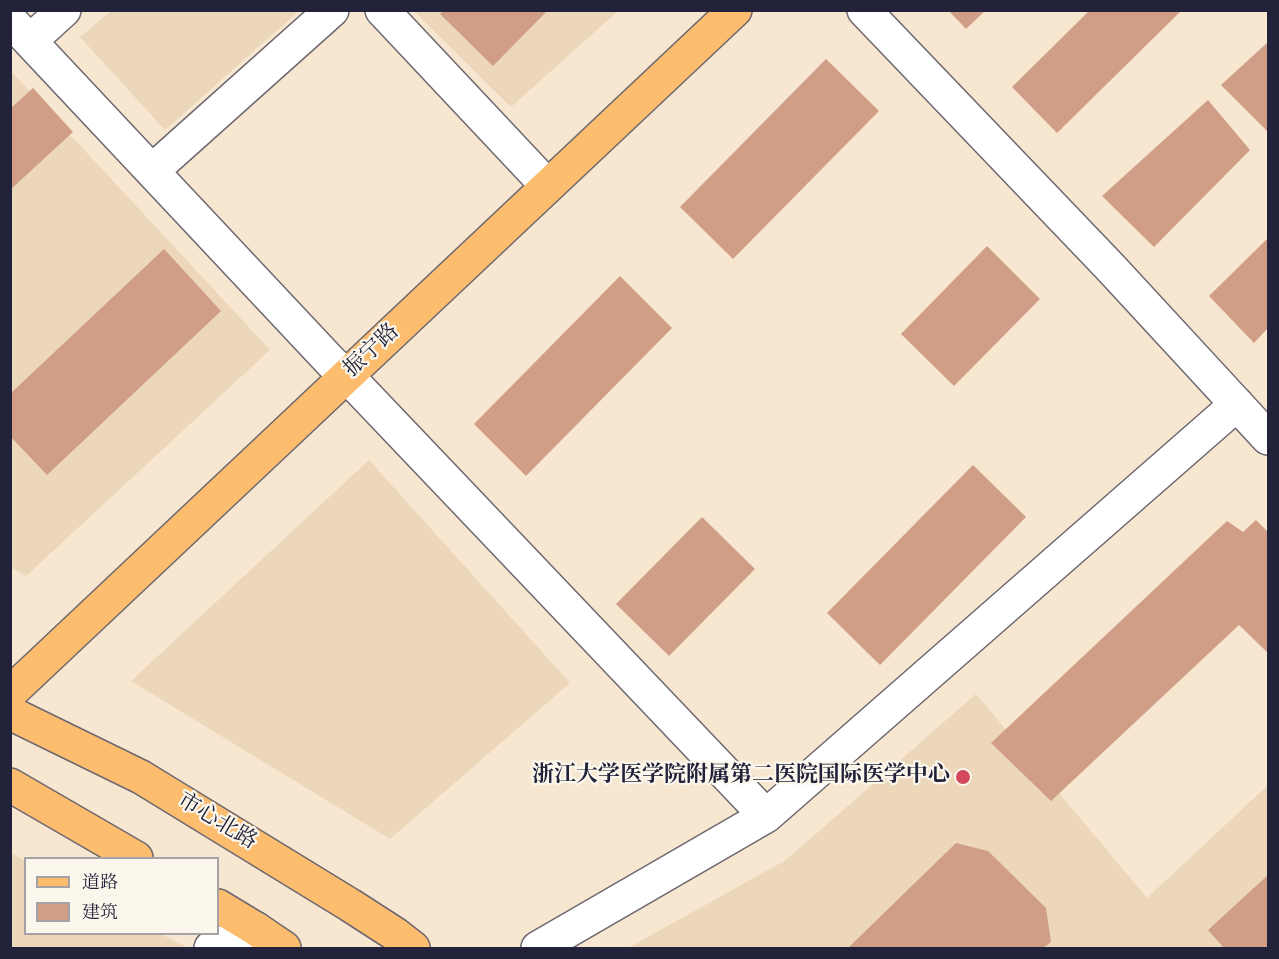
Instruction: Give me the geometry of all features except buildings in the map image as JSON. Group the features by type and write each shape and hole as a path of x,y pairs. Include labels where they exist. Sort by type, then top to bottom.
{"main road":[{"name":"振宁路","path":"10,693 705,10"},
{"name":"振宁路","path":"10,664 340,370 735,10"},
{"name":"市心北路","path":"10,713 141,777 359,911 413,948"},
{"path":"10,785 134,857"},
{"path":"219,907 284,948"}],"street":[{"path":"64,10 20,30 340,370 766,816"},
{"path":"152,171 332,10"},
{"path":"382,10 536,174"},
{"path":"864,10 1111,268 1269,438"},
{"path":"538,948 766,816 1237,404"},
{"path":"211,948 256,929"}],"shaded area":[{"path":"111,11 299,11 165,130 80,37"},
{"path":"414,11 618,11 511,107"},
{"path":"10,70 270,350 26,576 10,567"},
{"path":"369,460 570,683 390,839 131,681"},
{"name":"浙江大学医学院附属第二医院国际医学中心","path":"976,694 1147,898 1268,785 1268,948 628,948 786,860"},
{"path":"11,853 24,860 24,935 163,935 189,948 11,948"}],"place":[{"name":"浙江大学医学院附属第二医院国际医学中心","path":"963,777"}]}
